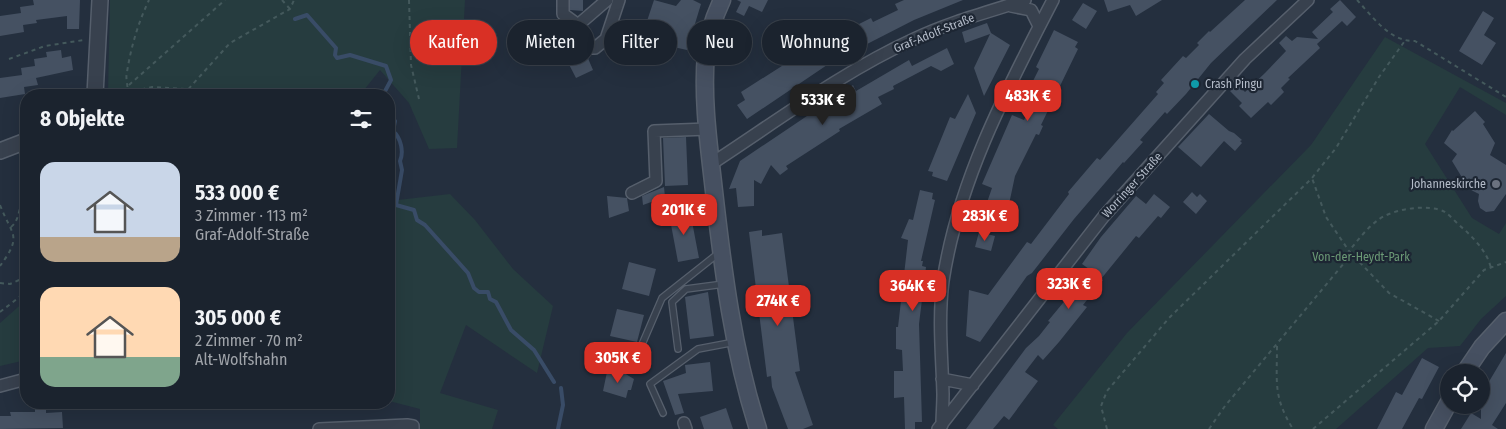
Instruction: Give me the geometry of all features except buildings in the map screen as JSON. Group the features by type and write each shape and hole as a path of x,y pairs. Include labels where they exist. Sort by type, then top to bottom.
{"main road":[{"path":"722,0 711,28 706,54 705,92 708,129 721,251 735,342 744,385 758,429"},
{"path":"1470,364 1482,347 1506,321"},
{"path":"1434,429 1442,414"}],"street":[{"path":"95,89 100,0"},
{"path":"563,0 563,14 571,20"},
{"path":"582,20 607,0"},
{"path":"594,48 601,45 606,39 619,0"},
{"name":"Graf-Adolf-Straße","path":"711,164 862,66 915,38 1026,0"},
{"path":"941,427 942,379 940,332 943,282 952,235 965,188 983,143 1053,0"},
{"name":"Worringer Straße","path":"941,427 1104,216 1245,59 1308,0"},
{"path":"1013,3 1031,10 1039,26"},
{"path":"632,193 656,181 654,131 708,129"},
{"path":"0,151 20,143"},
{"path":"942,379 972,385"},
{"path":"0,386 20,381"},
{"path":"319,429 407,425 413,426 413,429"}],"lane":[{"path":"634,363 662,298 721,251"},
{"path":"678,349 672,302 686,289 726,284"},
{"path":"663,412 650,384 698,349 735,342"}],"path":[{"path":"128,89 126,75 132,47 149,0"},
{"path":"129,85 225,0"},
{"path":"282,0 290,9"},
{"path":"145,89 152,87 187,89 230,43 290,9 294,0"},
{"path":"409,0 411,65 419,99"},
{"path":"1357,0 1379,25 1404,42 1415,41 1506,97"},
{"path":"10,58 45,46 98,38"},
{"path":"1107,429 1101,406 1108,390 1169,318 1312,178 1336,148 1379,77 1404,42"},
{"path":"1312,178 1326,217 1349,251 1389,293 1439,321"},
{"path":"0,205 11,227 14,246 0,266"},
{"path":"11,227 18,218 20,205"},
{"path":"1209,429 1225,406 1346,262 1349,251 1379,219 1393,213 1431,208 1444,212 1476,242 1488,259 1490,268"},
{"path":"1313,429 1439,321 1484,270 1506,262"},
{"path":"0,283 10,284 20,280"},
{"path":"0,312 20,297"},
{"path":"1277,346 1277,390 1281,410 1293,429"}],"green space":[{"path":"110,0 465,0 464,20 410,20 410,65 461,65 457,148 429,149 409,103 380,70 365,89 108,89"},
{"name":"Von-der-Heydt-Park","path":"1385,37 1506,103 1506,115 1460,87 1425,144 1472,218 1499,234 1506,223 1506,296 1481,319 1460,346 1428,348 1336,429 1058,429 1053,425 1127,333 1311,145"},
{"path":"450,194 475,220 513,269 553,306 537,373 466,325 440,393 498,410 492,429 420,429 420,409 395,403 395,200"},
{"path":"20,305 20,361 0,366 0,323"}],"waterway":[{"path":"295,19 307,15 336,48 335,55 337,58 350,55 386,66 391,80 386,89"},
{"path":"395,133 402,149 400,161 402,170 396,205 414,210 417,220 425,225 468,273 474,288 479,292 488,292 490,299 496,302 511,330 534,350 554,382"},
{"path":"558,429 563,405 561,388"}],"place":[{"name":"Crash Pingu","path":"1195,84"},
{"name":"Johanneskirche","path":"1496,184"}]}
